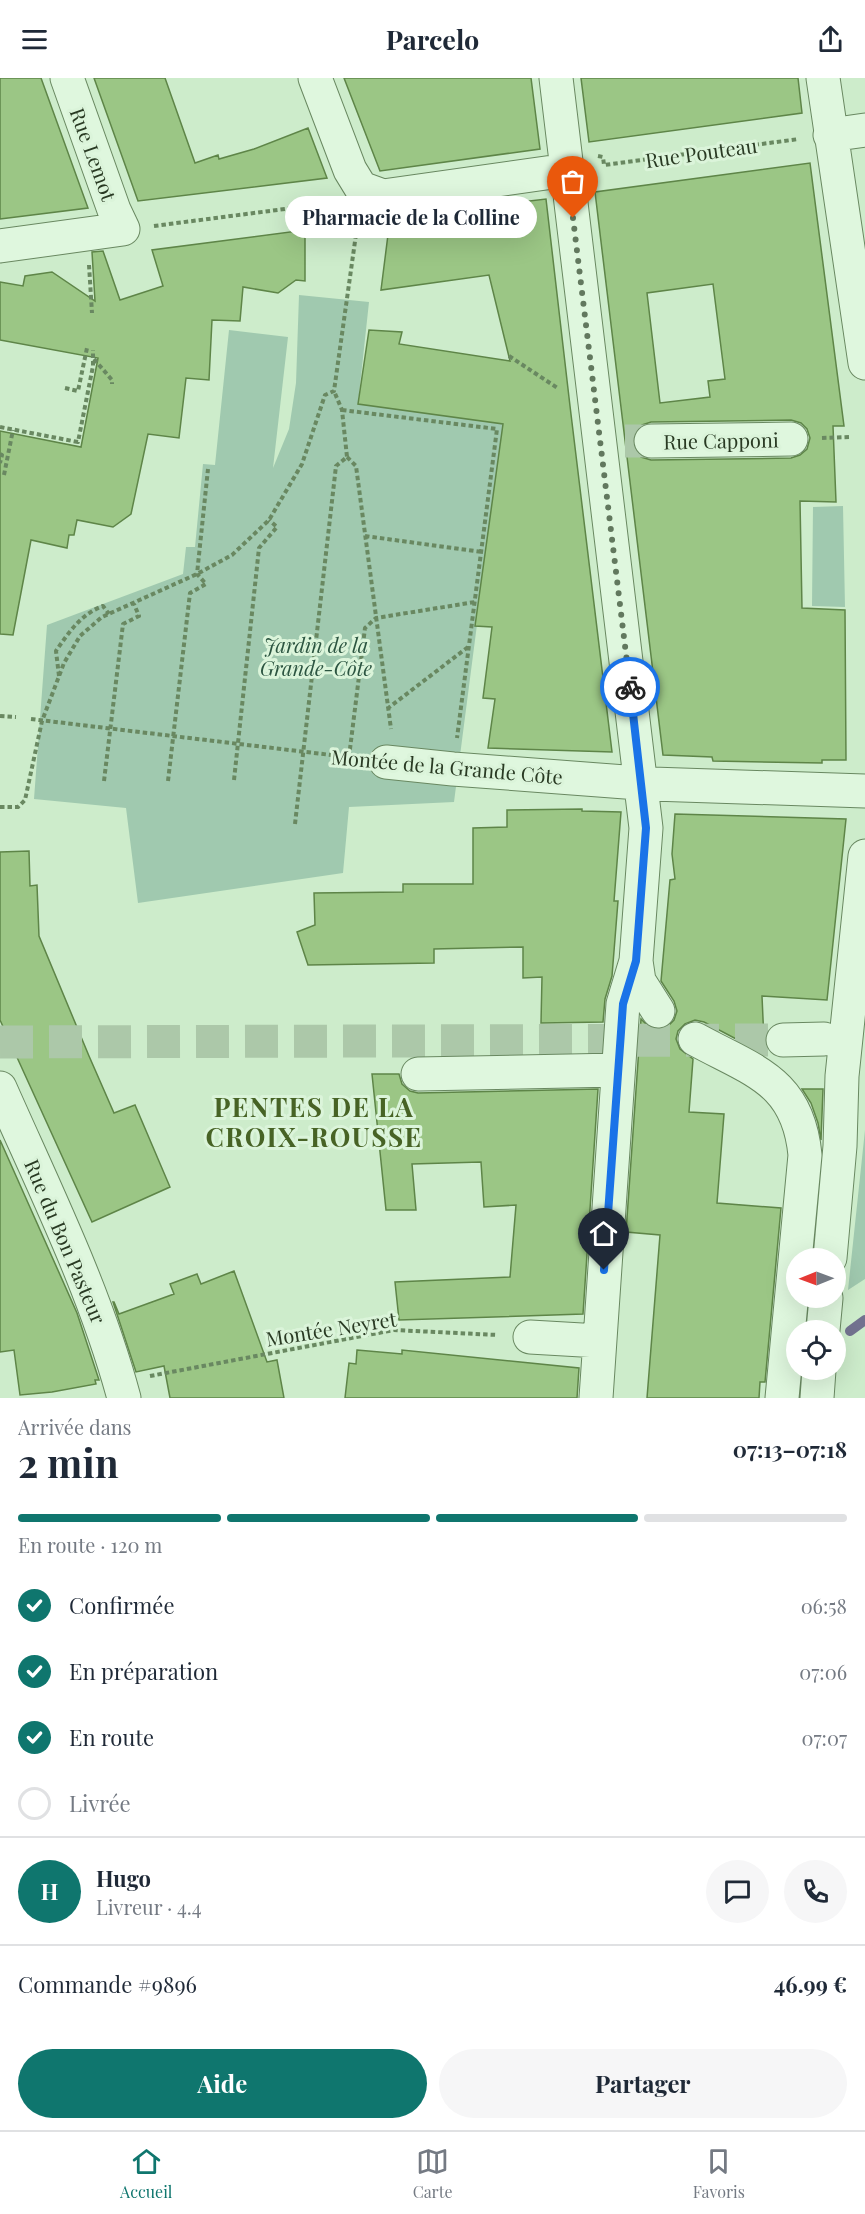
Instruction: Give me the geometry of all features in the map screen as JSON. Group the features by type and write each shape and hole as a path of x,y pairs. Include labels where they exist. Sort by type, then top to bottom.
{"street":[{"name":"Rue Lemot","path":"67,78 114,210 138,228"},
{"path":"315,78 350,170 362,188 383,196 567,170"},
{"path":"556,78 646,828 636,961 623,1004 596,1398"},
{"path":"823,78 865,363"},
{"path":"830,135 865,130"},
{"path":"0,246 138,228"},
{"name":"Rue Capponi","path":"632,441 791,439"},
{"name":"Montée de la Grande Côte","path":"391,762 453,769 642,783 865,792"},
{"path":"831,1248 840,1146 842,1076 865,856"},
{"path":"636,961 639,981 658,1011"},
{"path":"695,1039 772,1082 785,1095 795,1112 803,1134 805,1155 782,1398"},
{"path":"783,1040 824,1039"},
{"path":"418,1074 618,1071"},
{"name":"Rue du Bon Pasteur","path":"0,1088 88,1285 107,1339 133,1388"},
{"path":"517,1336 599,1341"},
{"path":"817,1398 818,1380"}],"path":[{"name":"Rue Pouteau","path":"608,165 794,140"},
{"path":"138,228 326,204"},
{"path":"357,225 334,391 342,410 347,457 356,466 387,709 391,762"},
{"path":"88,254 92,313"},
{"path":"65,388 78,391 87,348"},
{"path":"0,427 78,442 94,359 93,350"},
{"path":"509,356 562,391"},
{"path":"94,359 112,380 112,384"},
{"path":"0,807 18,807 25,800 42,721 64,663 80,636 102,617 197,574 232,555 269,520 302,464 325,395 334,391"},
{"path":"342,410 497,429 456,741"},
{"path":"4,475 13,429"},
{"path":"0,454 2,455 0,463"},
{"path":"295,824 336,466 347,457"},
{"path":"168,780 190,593 206,584 197,574 208,469"},
{"path":"234,780 259,548 277,527 269,520"},
{"path":"365,536 482,552"},
{"path":"350,757 365,628 376,618 475,602"},
{"path":"104,781 123,624 139,616 134,603"},
{"path":"59,677 56,651 71,629 88,612 103,606 109,614"},
{"path":"387,709 469,646"},
{"path":"0,716 16,717"},
{"name":"Montée de la Grande Côte","path":"31,719 391,762"},
{"name":"Montée Neyret","path":"133,1388 394,1330 517,1336"}],"green space":[{"name":"Jardin de la Grande-Côte","path":"299,295 369,302 358,404 503,424 454,802 349,807 343,873 138,903 126,808 34,799 47,625 183,574 186,547 195,547 203,464 215,465 229,330 288,337 273,468 289,429 296,383"},
{"path":"843,506 845,607 812,606 813,507"},
{"path":"865,1130 865,1279 848,1290"}],"building":[{"path":"0,78 41,78 88,208 0,219"},
{"path":"94,78 165,78 195,163 218,155 219,159 254,149 308,128 327,178 138,201"},
{"path":"344,78 531,78 540,149 380,171"},
{"path":"581,78 798,78 802,113 589,142"},
{"path":"810,163 844,426 833,426 836,502 800,501 802,608 845,610 846,760 822,760 822,763 713,761 712,757 663,755 595,192","holes":["713,284 725,379 708,381 710,397 660,403 647,293","791,420 801,423 807,429 810,438 807,449 791,458 651,460 641,457 632,442 635,431 651,422"]},
{"path":"546,199 612,752 488,748 495,699 483,698 492,627 475,626 503,424 358,404 369,330 402,332 399,344 510,361 489,275 381,290 390,219 471,206 471,208"},
{"path":"305,230 305,281 296,280 278,293 243,287 240,321 212,320 209,380 186,378 179,438 148,434 131,514 113,527 77,520 74,535 69,535 67,548 31,540 13,635 0,634 0,431 81,447 98,358 0,340 0,282 23,286 25,276 52,272 95,301 92,252 103,251 120,300 163,286 152,250"},
{"path":"582,809 582,811 621,812 614,901 618,901 612,976 605,999 603,1022 541,1023 542,977 523,978 523,947 434,949 434,963 308,965 297,932 315,925 314,893 403,892 403,884 473,884 473,828 507,827 507,810"},
{"path":"675,814 846,819 827,1000 762,996 764,1041 738,1040 704,1022 695,1020 685,1024 678,1031 676,1039 680,1049 693,1059 689,1112 724,1114 717,1203 781,1208 765,1382 760,1382 759,1398 647,1398 660,1235 626,1232 641,1019 649,1027 659,1030 674,1020 677,1011 674,1001 661,981 670,880 675,879 672,854"},
{"path":"29,851 30,886 37,885 39,936 89,1056 114,1113 135,1105 170,1187 92,1222 0,1020 0,852"},
{"path":"372,1074 399,1074 402,1084 410,1091 418,1093 598,1089 583,1314 399,1320 395,1282 510,1277 516,1205 484,1207 481,1162 412,1164 416,1210 386,1210"},
{"path":"802,1089 823,1089 821,1140 811,1103"},
{"path":"0,1140 77,1313 99,1380 95,1380 96,1384 20,1395 14,1350 0,1352"},
{"path":"234,1271 267,1362 277,1360 284,1398 170,1398 164,1366 136,1372 113,1302 119,1314 174,1294 170,1284 197,1274 201,1284"},
{"path":"357,1350 402,1354 402,1350 579,1368 577,1398 345,1398 349,1363 356,1364"}],"waterway":[{"path":"850,1331 865,1320"}],"tunnel":[{"path":"625,441 651,441"},
{"path":"0,1042 783,1040"}],"way so far":[{"path":"573,218 630,687"}],"place":[{"name":"Pharmacie de la Colline","path":"573,218"}],"district":[{"name":"PENTES DE LA CROIX-ROUSSE","path":"314,1121"}],"route":[{"path":"604,1270 623,1004 636,961 646,828 630,687"}]}
